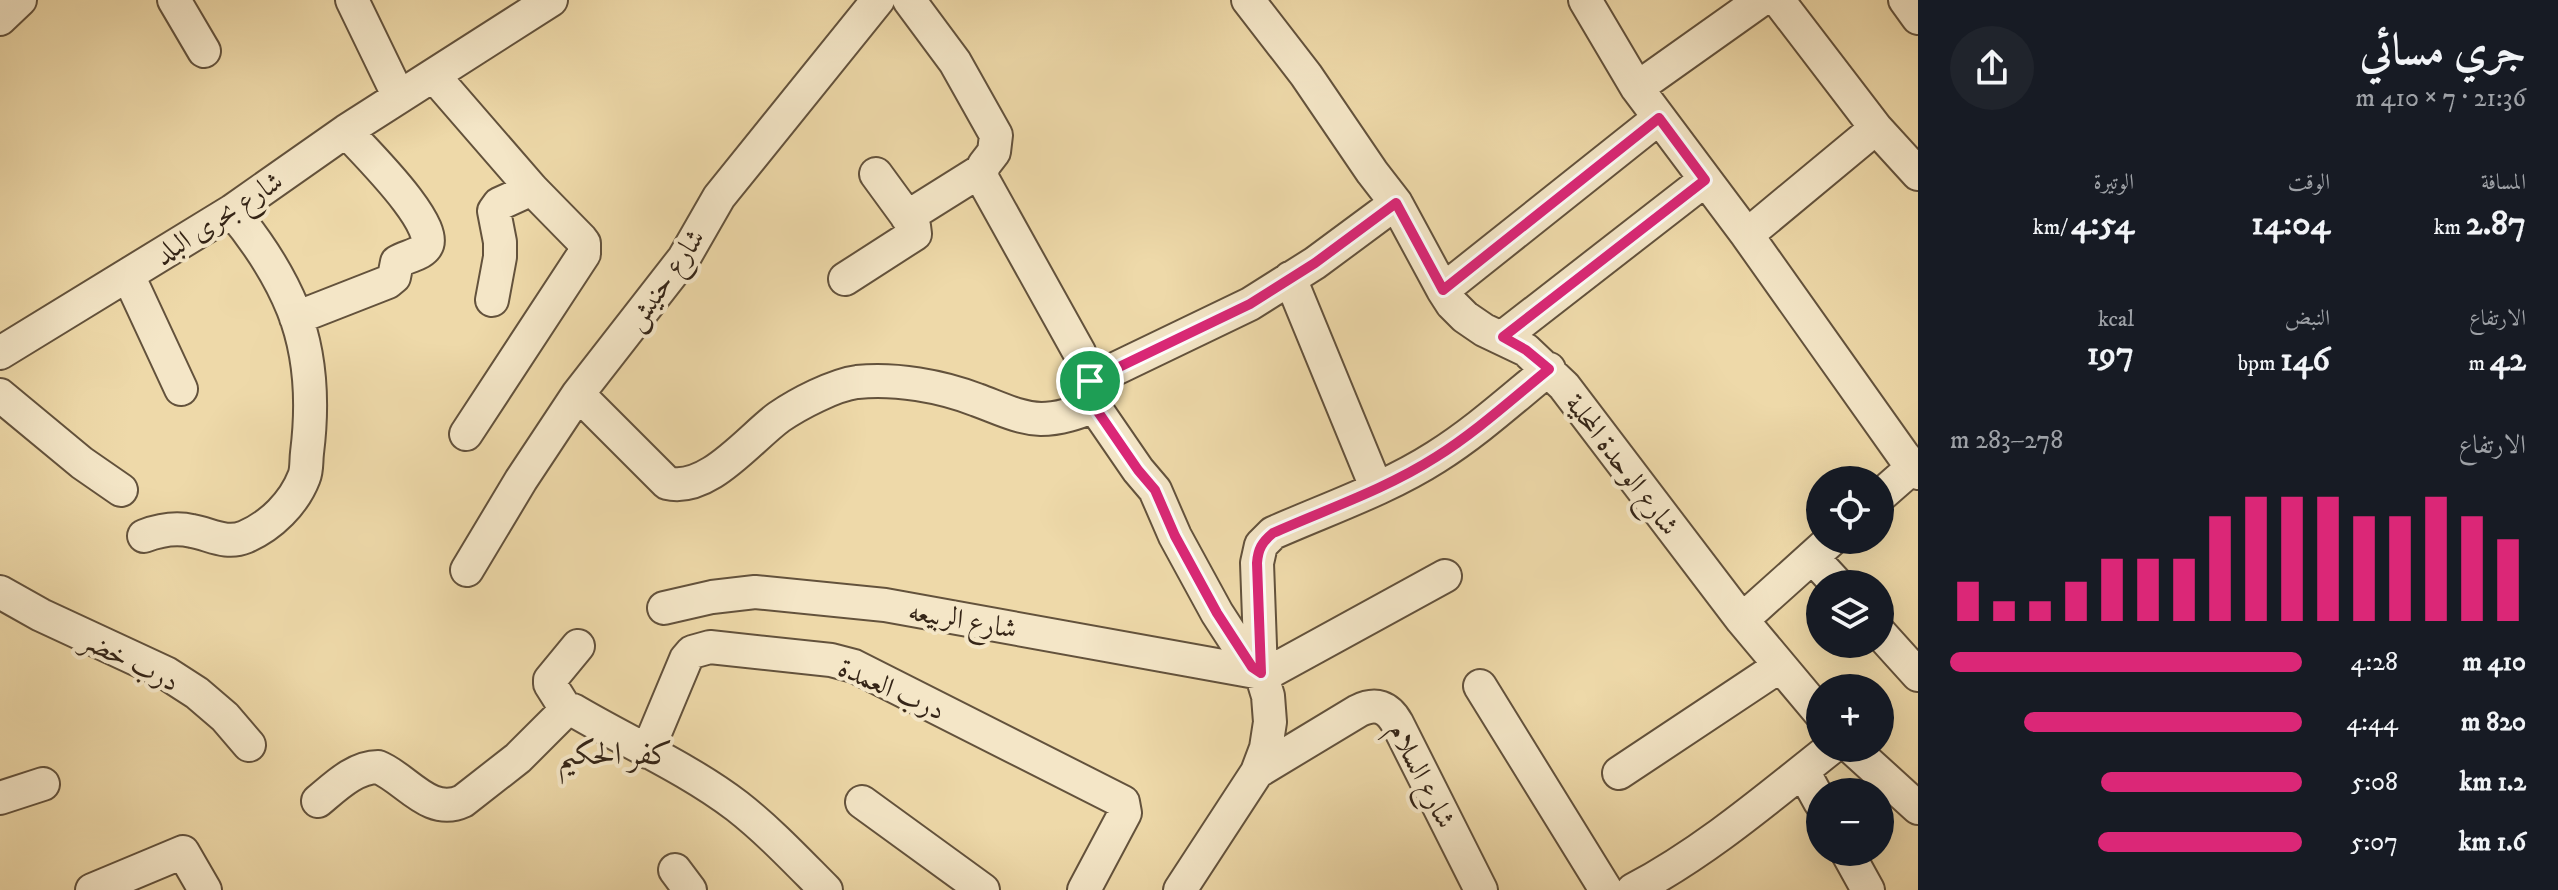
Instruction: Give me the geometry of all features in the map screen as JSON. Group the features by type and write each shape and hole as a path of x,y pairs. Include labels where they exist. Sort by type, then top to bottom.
{"street":[{"path":"0,19 20,0"},
{"path":"174,0 204,51"},
{"path":"352,0 399,97"},
{"name":"شارع بحرى البلد","path":"0,353 232,211 346,131 551,0"},
{"name":"شارع حنيش","path":"467,570 578,394 684,258 719,197 878,0"},
{"path":"907,217 982,170 994,152 996,135 955,62 909,0"},
{"name":"شارع الوحدة المحلية","path":"1248,0 1306,75 1396,203 1443,290 1465,317 1526,350 1549,369 1742,620 1806,697"},
{"path":"1585,0 1637,88 1913,459 1894,480"},
{"path":"1637,88 1761,0"},
{"path":"1778,0 1876,128 1918,174"},
{"path":"1905,0 1918,18"},
{"path":"434,76 532,189 584,243 584,254 466,434"},
{"path":"1443,290 1659,118"},
{"path":"1747,235 1876,128"},
{"path":"296,318 388,282 394,277 397,262 428,245 428,236 416,209 346,131"},
{"path":"982,170 984,181 1079,352 1092,394 1138,470 1155,490 1175,536 1217,613 1252,667 1261,673 1268,673 1445,576"},
{"path":"845,279 913,237 915,230 876,174"},
{"path":"1503,337 1705,180"},
{"path":"492,300 500,257 494,211 499,204 532,189"},
{"path":"578,394 667,483 677,485 718,470 782,415 817,396 855,382 936,388 975,399 1013,415 1042,419 1071,415 1092,394 1250,304 1315,263 1396,203"},
{"path":"144,536 160,530 177,529 221,539 244,538 270,523 290,501 305,475 310,411 305,348 277,274 257,241 232,211"},
{"path":"128,275 181,389"},
{"path":"1290,278 1376,487"},
{"path":"1180,890 1257,772 1266,748 1270,722 1268,696 1261,673 1257,563 1261,545 1273,533 1409,473 1459,442 1549,369"},
{"path":"0,395 82,463 121,490"},
{"path":"1742,620 1815,554"},
{"name":"درب خضر","path":"0,592 41,615 166,673 206,701 249,745"},
{"name":"شارع الربيعه","path":"664,608 712,597 755,592 885,605 1261,673"},
{"path":"578,646 550,680 550,684 577,715 695,779 736,805 774,837 826,890"},
{"name":"درب العمدة","path":"647,752 686,659 692,652 710,647 831,660 868,671 1123,802 1125,813 1084,890"},
{"path":"1894,647 1916,668"},
{"path":"1619,773 1780,666"},
{"path":"1480,686 1606,890"},
{"name":"شارع السلام","path":"1257,772 1369,706 1391,712 1481,890"},
{"path":"318,801 359,771 378,767 437,805 455,805 518,758 547,727 577,715"},
{"path":"1633,890 1681,863 1814,762"},
{"path":"1871,762 1912,793"},
{"path":"1803,771 1807,778"},
{"path":"0,798 43,784"},
{"path":"862,802 983,890"},
{"path":"92,890 183,852 205,890"},
{"path":"1855,866 1868,890"}],"district":[{"name":"كفر الحكيم","path":"615,753"}],"route":[{"path":"1659,118 1705,180 1503,337 1526,350 1549,369 1434,459 1273,533 1266,539 1261,545 1257,563 1261,673 1252,667 1217,613 1175,536 1155,490 1094,406 1090,381 1250,304 1315,263 1396,203 1443,290 1659,118"}]}
